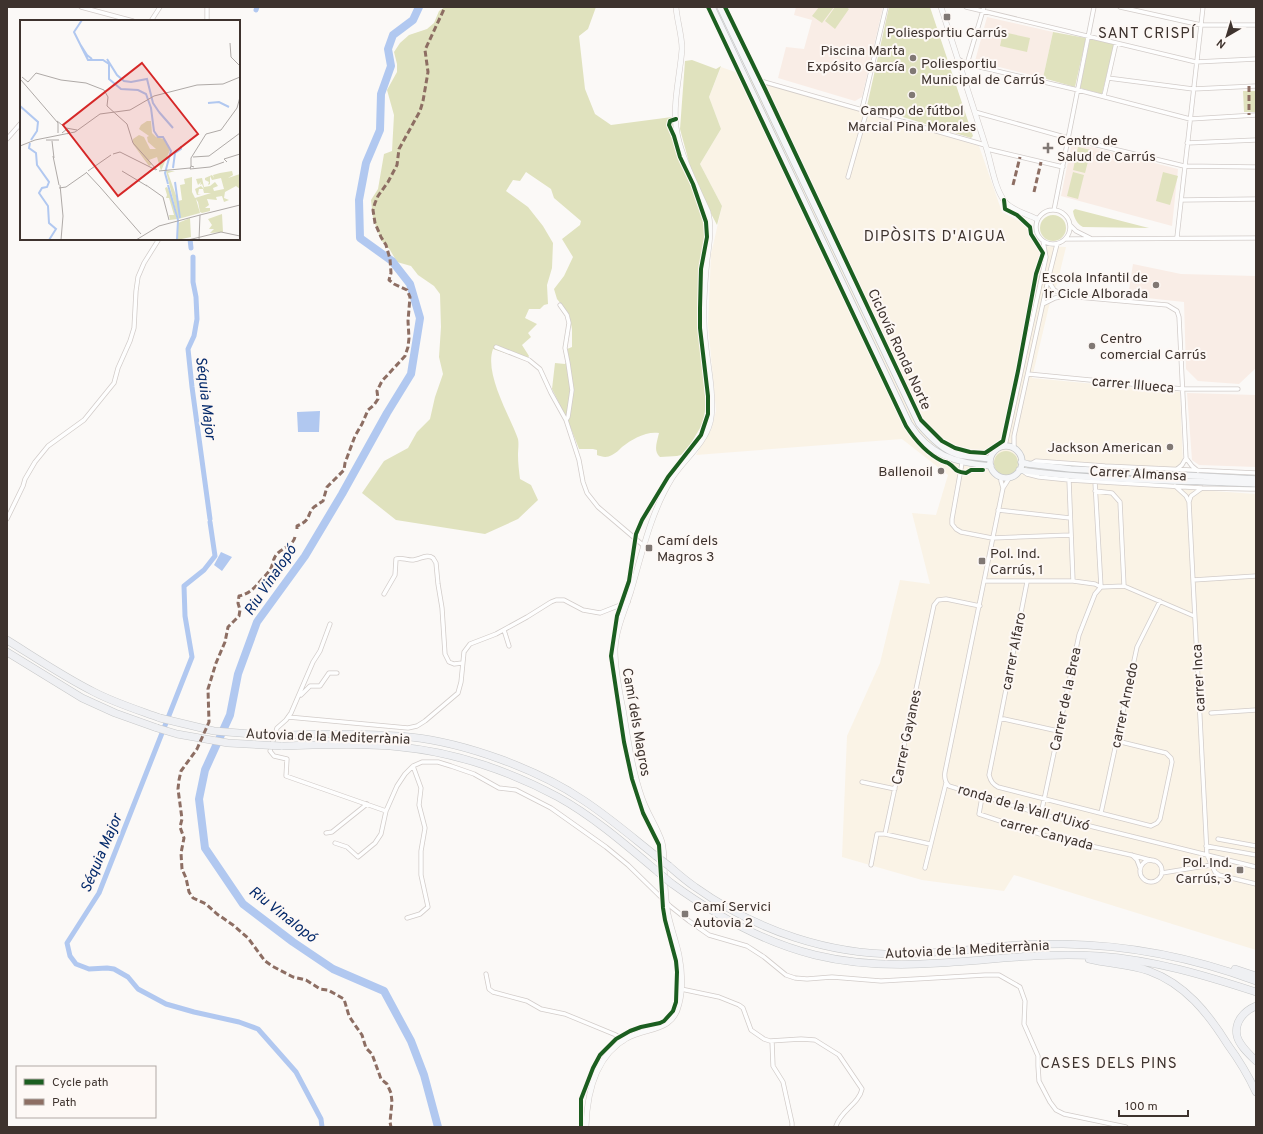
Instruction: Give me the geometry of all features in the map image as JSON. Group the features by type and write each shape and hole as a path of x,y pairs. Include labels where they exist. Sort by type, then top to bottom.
{"highway":[{"name":"Autovia de la Mediterrània","path":"8,640 95,693 160,718 214,731 283,735 356,734 431,740 484,754 518,766 569,791 613,821 668,866 712,898 750,919 792,937 841,950 871,953 905,954 1035,944 1076,944 1114,947 1166,955 1196,962 1256,981"},
{"name":"Autovia de la Mediterrània","path":"7,652 87,701 133,720 184,735 228,743 281,746 365,745 400,747 435,752 481,765 520,779 558,797 589,817 697,902 742,928 792,949 824,957 866,963 898,964 938,963 1032,956 1099,956 1164,965 1199,974 1256,992"},
{"path":"1076,944 1124,944 1146,946 1206,960 1256,976"},
{"path":"1075,955 1102,962 1147,970 1174,983 1195,1000 1204,1010 1246,1072 1256,1092"},
{"path":"1256,1006 1249,1009 1239,1020 1237,1036 1256,1061"},
{"path":"1246,1072 1256,1081"}],"main road":[{"path":"712,7 909,423 926,444 941,454 962,463 991,466"},
{"path":"720,7 919,424 938,444 956,454 990,458"},
{"path":"1021,470 1020,455 1014,449 1005,446 1001,447 995,451 990,458 991,466 994,472 1001,477 1010,477 1021,470 1134,479 1256,484"},
{"name":"Carrer Almansa","path":"1021,462 1030,465 1071,470 1256,479"}],"street":[{"path":"81,7 128,20"},
{"path":"152,20 160,7"},
{"path":"207,7 207,20"},
{"name":"Camí dels Magros","path":"586,1127 589,1095 601,1062 623,1041 640,1033 659,1028 669,1022 676,1012 679,1004 681,990 681,970 679,957 668,918 665,900 664,852 662,843 648,813 638,786 629,748 615,660 616,642 620,624 644,546 659,504 671,480 705,435 711,421 712,413 704,322 710,225 707,211 681,147 676,127 676,106 682,47 676,7"},
{"path":"862,109 886,7"},
{"path":"940,7 999,190 1008,205 1015,210 1037,219"},
{"path":"966,7 984,9 1196,62 1256,58"},
{"path":"1054,210 1094,7"},
{"path":"1120,7 1201,25 1256,25"},
{"path":"1177,238 1180,200 1203,7"},
{"path":"967,64 984,9"},
{"path":"1104,96 1116,43"},
{"path":"958,59 967,64 1104,96 1190,119 1256,115"},
{"path":"1108,78 1193,89 1256,86"},
{"path":"756,80 867,110 986,147 1063,167"},
{"path":"848,177 867,110"},
{"path":"975,112 1068,138 1184,166 1256,166"},
{"path":"7,140 20,124"},
{"path":"1187,143 1256,140"},
{"path":"1180,200 1256,200"},
{"path":"1005,446 1046,257 1043,241 1038,235 1035,227 1037,219 1046,211 1054,210 1061,212 1066,216 1070,225 1076,231 1091,239"},
{"path":"1043,241 1057,244 1068,235 1070,225"},
{"path":"1065,239 1256,238"},
{"path":"7,519 25,479 35,462 48,446 84,420 114,383 118,368 134,328 138,277 158,240"},
{"path":"1014,449 1014,436 1042,305 1057,244"},
{"path":"1048,280 1054,290 1066,296"},
{"path":"1042,305 1055,298 1066,296 1167,305 1177,311 1179,317 1186,458 1182,465 1176,470"},
{"path":"560,305 567,315 569,323 565,348 572,390 568,417 566,420"},
{"path":"496,347 529,360 540,369 566,420 579,460 583,482 587,492 598,506 644,546"},
{"name":"carrer Illueca","path":"1028,374 1183,389 1238,389"},
{"path":"1186,458 1192,466 1199,471"},
{"path":"1030,465 1036,461 1176,470 1256,473"},
{"path":"962,463 952,518 952,524 956,529 961,532 992,538 1071,535"},
{"path":"1021,470 1027,474 1039,477 1069,480 1202,488 1256,489"},
{"path":"1236,472 1248,479"},
{"name":"ronda de la Vall d'Uixó","path":"1001,477 1003,488"},
{"name":"ronda de la Vall d'Uixó","path":"1010,477 1003,488 992,538 980,606 944,772 946,783 949,786 982,797 1041,814 1256,866"},
{"path":"1069,480 1073,581"},
{"path":"1095,482 1101,587"},
{"path":"1239,483 1250,489"},
{"path":"1174,486 1186,496 1188,502"},
{"path":"1188,502 1192,496 1202,488"},
{"path":"1095,491 1112,493 1120,502 1124,586"},
{"name":"carrer Inca","path":"1188,502 1206,846 1207,855 1211,865"},
{"path":"998,510 1070,518"},
{"path":"384,594 395,575 396,558 411,560 429,556 433,558 436,563 442,608 445,654 449,662 454,664 462,664"},
{"path":"1192,580 1256,576"},
{"path":"985,580 1027,582 1073,581 1095,584 1101,587 1124,586 1194,616"},
{"name":"carrer Alfaro","path":"1027,582 989,775 990,781 998,787 1044,798"},
{"name":"Carrer de la Brea","path":"1041,814 1078,635 1095,594 1101,587"},
{"name":"Carrer Gayanes","path":"871,865 877,834 885,834 933,609 936,602 942,599 980,606"},
{"path":"288,717 408,728 417,726 426,721 458,693 461,682 464,652 470,644 504,630 556,600 564,600 576,608 600,613 628,602"},
{"name":"carrer Arnedo","path":"1101,813 1137,647 1160,601"},
{"path":"330,624 320,651 313,662 291,713 277,728 270,751 274,756 287,759 286,776 386,811"},
{"path":"504,630 509,646"},
{"path":"299,697 310,686 320,686 329,673 337,673"},
{"path":"1211,713 1256,710"},
{"path":"1000,720 1004,719 1058,731"},
{"path":"1044,798 1151,826 1157,823 1160,819 1172,762 1171,758 1166,754 1117,742"},
{"path":"335,843 347,847 358,856 375,843 381,834 386,811 396,786 413,766 422,762 438,762 474,774 499,788 516,790 531,797 564,816 628,865 670,906 709,935 747,946 786,975 807,980 832,977 881,981 999,975 1020,987 1025,1001 1024,1024 1038,1056 1040,1081 1044,1093 1056,1110 1064,1114 1126,1127"},
{"path":"407,918 420,914 428,907 421,876 421,851 425,828 419,805 421,788 413,766"},
{"path":"862,782 895,789"},
{"path":"925,868 946,783"},
{"name":"carrer Canyada","path":"982,797 979,814 1046,836 1154,861"},
{"path":"326,833 332,832 367,804"},
{"path":"885,834 930,844"},
{"path":"1218,839 1256,846"},
{"path":"1206,846 1256,855"},
{"path":"1131,855 1140,865 1141,871 1142,877 1148,881 1151,882 1157,880 1161,876 1162,869 1159,864 1154,861 1146,862 1141,871"},
{"path":"1162,872 1211,865 1215,872 1220,876 1256,884"},
{"path":"486,974 489,989 492,992 527,1001 541,1009 565,1014 616,1036 623,1041"},
{"path":"681,990 719,997 740,1005 743,1008 751,1030 764,1039 772,1041 801,1038 815,1040 839,1055 862,1090 860,1096 838,1118 836,1126"},
{"path":"772,1041 773,1066 784,1082 792,1127"}],"shaded area":[{"path":"796,7 883,7 862,97 855,101 778,78 786,47 804,49 812,20 794,15"},
{"path":"987,17 1053,32 1043,78 975,61"},
{"path":"721,67 769,84 979,146 1002,212 1025,224 1039,246 1066,247 1057,284 1050,302 1032,378 1180,392 1184,489 1256,494 1256,950 1014,875 1004,891 922,880 842,857 847,736 880,663 900,580 930,584 912,513 936,515 948,475 902,439 696,455 711,430 716,411 708,324 711,254 722,206 700,164 721,129 709,97"},
{"path":"1072,142 1178,169 1172,226 1061,196"},
{"path":"1133,264 1181,274 1256,276 1256,368 1239,384 1198,381 1186,369 1184,302 1128,296"},
{"path":"1187,393 1256,395 1256,467 1199,465 1192,460"}],"green space":[{"path":"445,7 596,7 588,29 579,36 585,89 595,114 611,125 672,117 674,125 673,141 677,155 694,191 704,223 705,233 699,271 697,319 706,405 703,423 690,445 681,455 660,457 656,449 659,433 649,433 644,434 626,444 610,456 606,457 597,455 597,450 579,449 568,421 552,389 555,363 565,364 569,358 567,349 572,347 572,329 569,314 557,299 554,289 564,276 573,257 562,239 580,225 581,221 554,198 551,189 526,172 520,181 513,180 506,191 528,207 543,226 553,243 552,268 547,285 548,304 544,305 540,309 529,309 525,318 537,324 528,333 531,337 522,345 529,356 526,361 493,349 491,359 492,370 499,395 518,439 520,479 531,485 538,500 518,519 485,534 396,520 362,493 384,461 408,448 417,432 430,419 435,397 443,374 439,357 441,327 440,294 434,286 418,275 411,266 397,262 390,250 381,240 373,218 371,200 378,189 384,154 392,151 394,115 387,90 397,72 394,52 400,43 409,35 427,29 434,23 439,11"},
{"path":"819,7 834,7 822,23 812,16"},
{"path":"835,7 846,7 849,9 835,29 825,21"},
{"name":"Poliesportiu Municipal de Carrús","path":"889,7 930,7 973,136 971,138 867,106"},
{"path":"1003,32 1030,38 1027,52 1000,46"},
{"path":"1053,32 1086,38 1075,87 1043,78"},
{"path":"1090,39 1114,44 1102,94 1080,88"},
{"path":"692,60 716,69 721,66 709,97 721,129 700,164 722,206 717,225 694,181 680,129 685,61"},
{"path":"1243,91 1256,91 1256,112 1244,112"},
{"path":"1078,147 1091,150 1085,173 1073,170"},
{"path":"1073,172 1084,175 1078,199 1067,196"},
{"path":"1163,172 1178,176 1170,205 1156,201"},
{"path":"1075,209 1149,228 1083,227 1075,218 1073,211"},
{"path":"1053,215 1062,219 1066,228 1062,237 1053,241 1044,237 1040,228 1044,219"},
{"path":"1006,451 1015,454 1018,463 1015,472 1006,475 997,472 994,463 997,454"}],"water":[{"path":"320,411 319,432 298,432 297,412"},
{"path":"221,552 232,557 222,571 214,565"}],"waterway":[{"name":"Riu Vinalopó","path":"419,7 413,20 393,35 388,49 391,66 381,94 380,130 366,163 359,200 360,238 392,261 410,284 420,318 411,374 305,556 257,622 238,674 230,715 205,770 199,799 205,848 243,904 293,942 333,969 384,991 411,1041 424,1075 438,1127"},
{"name":"Séquia Major","path":"190,240 191,248"},
{"name":"Séquia Major","path":"193,257 193,282 196,297 197,319 194,336 188,349 210,519"},
{"name":"Séquia Major","path":"210,522 215,556 204,570 184,586 185,616 192,657 99,893 67,943 70,956 76,964 89,969 114,969 128,977 138,989 166,1004 239,1022 258,1029 296,1072 321,1119 322,1127"}],"marked path":[{"path":"297,529 297,526 305,522 314,507 323,501 327,487 344,470 345,463 355,436 368,410 378,399 377,391 382,381 405,356 408,347 410,297 407,290 389,280 391,273 390,259 386,245 375,223 373,210 378,196 388,182 397,165 399,149 420,111 428,72 425,50 445,7"},
{"path":"1249,86 1249,115"},
{"path":"1013,185 1020,157"},
{"path":"1034,192 1041,162"},
{"path":"295,537 290,545 279,552 269,571 255,587 247,593 239,596 239,616 228,627 225,642 216,663 208,689 209,722 197,749 181,771 179,780 178,789 182,819 180,827 184,838 181,853 182,869 186,878 189,892 193,898 206,904 248,938 265,961 293,977 306,980 320,989 328,990 344,999 349,1016 362,1035 366,1048 372,1054 381,1079 387,1084 391,1093 391,1127"}],"cycle path":[{"path":"708,7 906,426 926,450 936,458 951,465 957,471 966,473 971,470 983,470"},
{"name":"Ciclovía Ronda Norte","path":"725,7 921,420 942,441 955,448 970,452 985,453 1003,441 1036,274 1043,253 1031,234 1030,227 1017,215 1005,209 1004,200"},
{"path":"581,1127 581,1099 593,1068 600,1055 616,1039 630,1031 664,1021 673,1011 676,1002 676,961 663,908 659,845 643,813 632,779 624,742 611,656 617,616 629,581 636,534 642,520 668,477 701,435 708,414 708,396 700,328 701,269 707,237 706,222 693,184 680,157 669,125 670,121 676,119"}],"place":[{"name":"Poliesportiu Carrús","path":"947,17"},
{"name":"Piscina Marta Expósito García","path":"913,58"},
{"name":"Poliesportiu Municipal de Carrús","path":"913,71"},
{"name":"Campo de fútbol Marcial Pina Morales","path":"912,95"},
{"name":"Centro de Salud de Carrús","path":"1048,148"},
{"name":"Escola Infantil de 1r Cicle Alborada","path":"1156,285"},
{"name":"Centro comercial Carrús","path":"1092,346"},
{"name":"Jackson American","path":"1170,447"},
{"name":"Ballenoil","path":"941,471"},
{"name":"Camí dels Magros 3","path":"649,548"},
{"name":"Pol. Ind. Carrús, 1","path":"982,561"},
{"name":"Pol. Ind. Carrús, 3","path":"1240,870"},
{"name":"Camí Servici Autovia 2","path":"685,914"}],"district":[{"name":"SANT CRISPÍ","path":"1147,33"},
{"name":"DIPÒSITS D'AIGUA","path":"935,236"},
{"name":"CASES DELS PINS","path":"1109,1063"}]}
